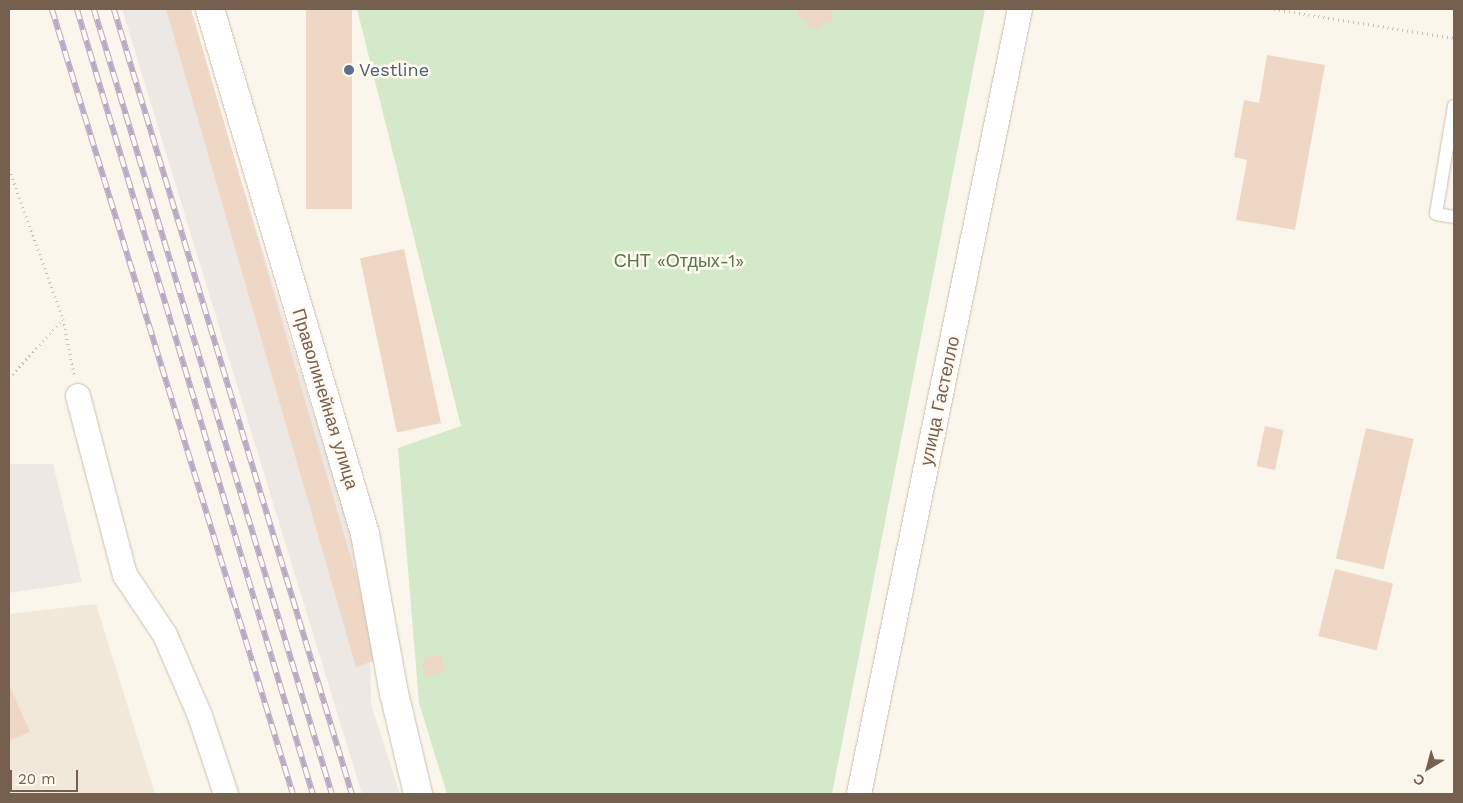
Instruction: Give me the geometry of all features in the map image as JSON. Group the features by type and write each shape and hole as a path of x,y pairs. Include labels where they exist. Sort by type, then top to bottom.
{"main road":[{"name":"Праволинейная улица","path":"210,9 365,534 394,693 418,794"},
{"path":"219,39 221,9"}],"street":[{"name":"улица Гастелло","path":"859,794 1020,9"},
{"path":"78,396 125,575 165,635 200,716 226,794"}],"lane":[{"path":"1454,106 1436,214 1454,217"}],"path":[{"path":"1274,9 1454,38"},
{"path":"9,169 63,319 78,396"},
{"path":"9,378 63,319"}],"shaded area":[{"path":"122,9 190,9 369,592 371,704 400,794 362,794"},
{"path":"9,464 53,464 82,582 9,593"},
{"path":"96,604 155,794 9,794 9,614"}],"green space":[{"name":"СНТ «Отдых-1»","path":"357,9 985,9 832,794 447,794 419,703 398,448 461,426"}],"building":[{"path":"166,9 191,9 370,623 373,661 356,667"},
{"path":"306,9 352,9 352,209 306,209"},
{"path":"799,9 833,9 831,23 822,22 821,29 805,26 807,20 797,18"},
{"path":"1267,55 1325,65 1295,230 1236,220 1247,160 1234,157 1244,100 1259,103"},
{"path":"404,249 441,423 397,432 360,258"},
{"path":"1265,426 1284,430 1275,470 1256,466"},
{"path":"1366,428 1414,439 1384,570 1336,559"},
{"path":"1335,569 1393,584 1377,650 1318,636"},
{"path":"441,654 446,671 426,677 421,660"},
{"path":"9,684 30,732 9,741"}],"railway":[{"path":"52,9 293,794"},
{"path":"77,9 313,794"},
{"path":"94,9 332,794"},
{"path":"114,9 352,794"}],"place":[{"name":"Vestline","path":"349,70"}]}
